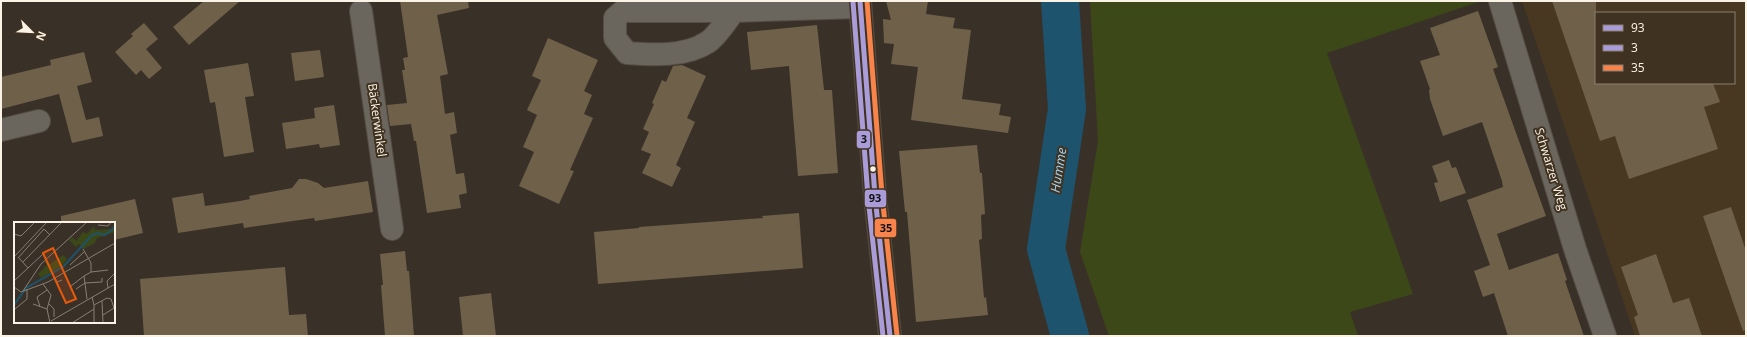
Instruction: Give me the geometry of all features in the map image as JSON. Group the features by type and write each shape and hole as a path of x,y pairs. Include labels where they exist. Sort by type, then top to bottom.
{"street":[{"name":"Schwarzer Weg","path":"1500,1 1575,249 1605,336"},
{"path":"734,11 709,41 690,50 648,54 627,53 615,38 615,18 623,11 734,11 860,4 875,196 890,336"},
{"name":"Bäckerwinkel","path":"362,11 392,229"},
{"path":"1,130 39,121"}],"shaded area":[{"path":"1522,1 1746,1 1746,336 1635,336"}],"green space":[{"path":"1090,1 1481,1 1327,53 1413,294 1350,312 1358,336 1109,336 1080,252 1098,141"}],"building":[{"path":"204,1 240,1 189,45 173,27"},
{"path":"400,1 468,1 469,8 437,15 448,74 440,76 445,114 454,112 457,133 450,135 456,174 464,173 467,193 459,195 461,208 427,213 416,141 414,141 411,124 390,126 387,105 407,103 402,70 405,70 403,58 408,57"},
{"path":"886,1 928,1 926,14 955,18 953,28 971,30 962,99 1001,104 999,115 1011,117 1008,133 911,120 918,67 891,64 894,44 884,43 883,19 891,20"},
{"path":"1552,1 1596,1 1595,84 1713,84 1720,102 1704,107 1718,149 1629,179 1615,136 1600,141"},
{"path":"1478,11 1498,67 1493,69 1546,216 1497,234 1509,270 1558,253 1567,280 1565,281 1584,336 1508,336 1494,293 1483,297 1474,271 1490,265 1467,200 1503,187 1502,181 1482,122 1443,136 1430,99 1430,89 1420,61 1440,55 1430,28"},
{"path":"144,23 158,39 146,49 162,68 149,79 141,70 136,75 115,52 133,36 131,34"},
{"path":"817,25 824,90 832,90 838,173 798,176 789,66 751,70 747,32"},
{"path":"548,38 598,60 584,91 592,95 584,114 593,118 570,170 574,171 559,204 519,186 534,152 523,147 537,115 527,110 541,80 532,76"},
{"path":"320,50 324,77 295,81 291,53"},
{"path":"84,52 92,82 77,86 86,120 99,117 103,136 72,143 59,94 1,109 1,77 51,65 50,60"},
{"path":"248,63 254,96 245,97 254,152 224,157 215,102 210,103 204,70"},
{"path":"682,65 706,76 687,118 695,122 676,165 681,168 672,187 642,173 651,154 641,150 649,132 643,129 654,104 652,103 662,80 666,82 673,66"},
{"path":"334,105 340,145 320,148 319,144 286,149 282,123 315,118 314,108"},
{"path":"977,145 980,173 982,173 985,214 981,215 982,239 979,240 984,298 986,297 988,315 916,322 907,212 905,212 899,151"},
{"path":"1449,160 1452,168 1456,167 1466,193 1440,202 1434,183 1438,182 1432,166"},
{"path":"299,179 306,179 318,183 324,188 368,181 373,212 315,221 314,218 244,228 243,223 178,233 172,198 203,193 205,206 240,201 250,199 249,196 292,188"},
{"path":"135,199 143,233 115,240 115,222 61,222 61,216"},
{"path":"1731,207 1746,251 1746,330 1743,331 1703,216"},
{"path":"799,213 803,268 598,284 594,232 639,227 763,218 762,216"},
{"path":"405,251 407,271 409,271 414,336 385,336 380,254"},
{"path":"1656,254 1673,303 1689,298 1702,336 1640,336 1634,317 1638,315 1621,267"},
{"path":"285,267 289,315 306,314 308,336 144,336 140,279"},
{"path":"491,293 496,336 463,336 459,297"}],"waterway":[{"name":"Humme","path":"1060,1 1067,109 1046,249 1070,336"}],"transit line":[{"name":"93","path":"860,1 875,196 890,336"},
{"name":"35","path":"867,1 882,195 897,335"},
{"name":"3","path":"853,2 868,197 883,336"}]}
